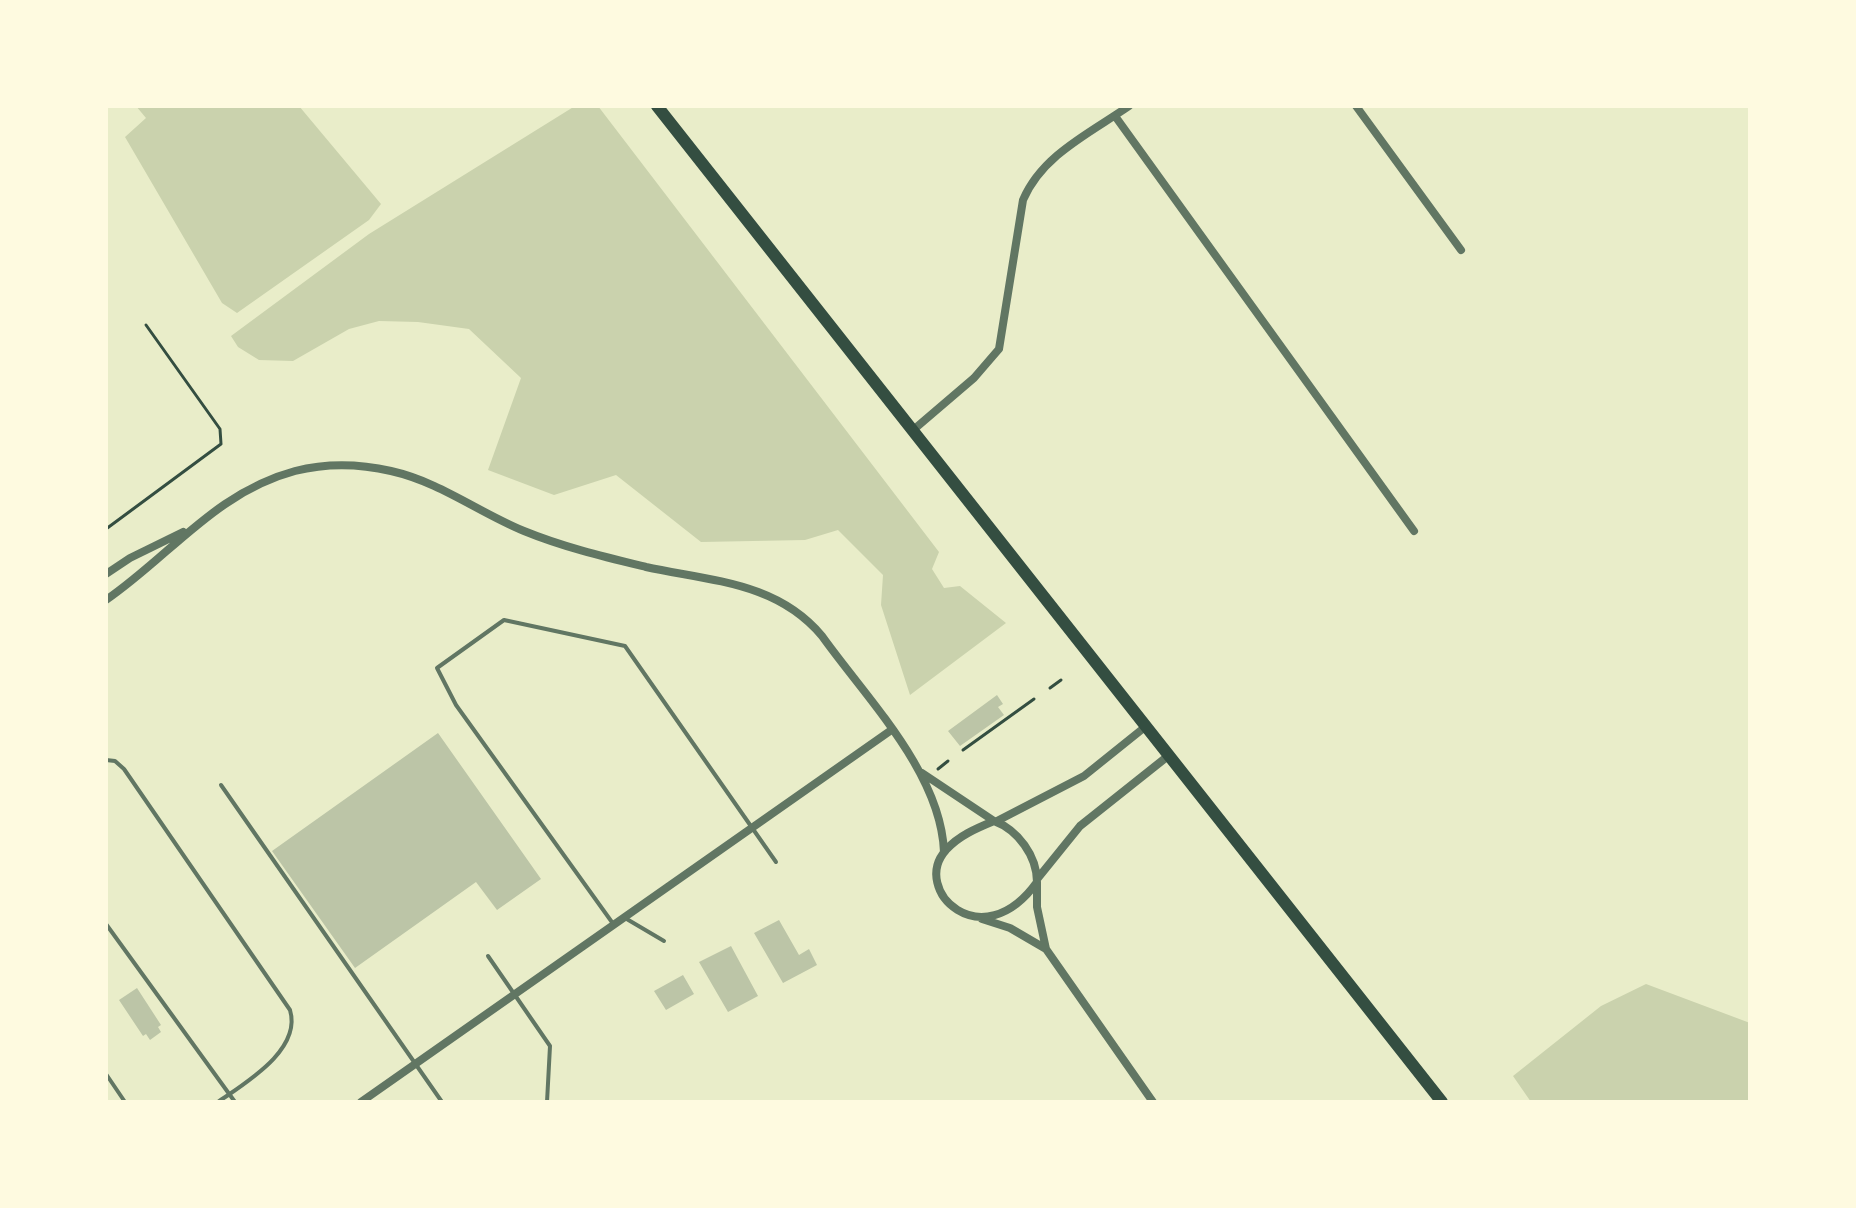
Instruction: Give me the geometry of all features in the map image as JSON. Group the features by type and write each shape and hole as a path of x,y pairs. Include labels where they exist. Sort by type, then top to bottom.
{"highway":[{"path":"657,106 1442,1102"}],"street":[{"path":"912,431 988,365 999,349 1023,200 1032,178 1049,162 1129,106"},
{"path":"1356,106 1461,250"},
{"path":"1115,116 1414,531"},
{"path":"106,574 130,558 187,530 249,489 297,471 359,465 415,477 523,531 562,544 647,567 738,584 783,601 815,628 921,773 938,810 944,852 938,879 944,897 960,912 1010,928 1046,949"},
{"path":"106,600 142,575 187,530"},
{"path":"944,852 959,839 1084,776 1145,727"},
{"path":"361,1102 890,731"},
{"path":"979,918 1011,910 1080,826 1168,756"},
{"path":"921,773 996,821 1025,845 1038,880 1037,907 1046,949 1153,1102"}],"lane":[{"path":"614,925 456,705 437,668 504,620 625,646 776,862"},
{"path":"106,760 115,761 124,769 290,1010 291,1029 275,1057 218,1102"},
{"path":"221,785 442,1102"},
{"path":"623,918 664,941"},
{"path":"106,924 235,1102"},
{"path":"488,956 550,1046 547,1102"},
{"path":"106,1074 125,1102"}],"path":[{"path":"106,529 221,444 220,429 146,325"},
{"path":"1050,688 1061,680"},
{"path":"963,750 1034,699"},
{"path":"937,770 948,761"}],"green space":[{"path":"136,106 299,106 381,204 369,220 237,313 222,303 125,137 146,118"},
{"path":"575,106 598,106 939,552 932,569 944,588 960,586 1006,623 910,695 881,605 883,575 838,530 805,540 701,542 616,475 554,495 488,470 521,378 469,329 418,322 379,321 349,329 293,361 259,360 238,347 231,336 369,234"},
{"path":"1646,984 1750,1023 1750,1102 1531,1102 1513,1076 1601,1006"}],"building":[{"path":"997,695 1003,704 998,707 1004,715 960,746 948,731"},
{"path":"438,733 541,879 497,910 476,882 355,968 272,851"},
{"path":"779,920 799,955 809,949 817,965 783,983 754,933"},
{"path":"731,946 758,996 728,1012 699,962"},
{"path":"683,975 694,994 666,1010 654,991"},
{"path":"137,988 161,1025 158,1027 161,1032 150,1040 146,1034 143,1036 119,1000"}]}
